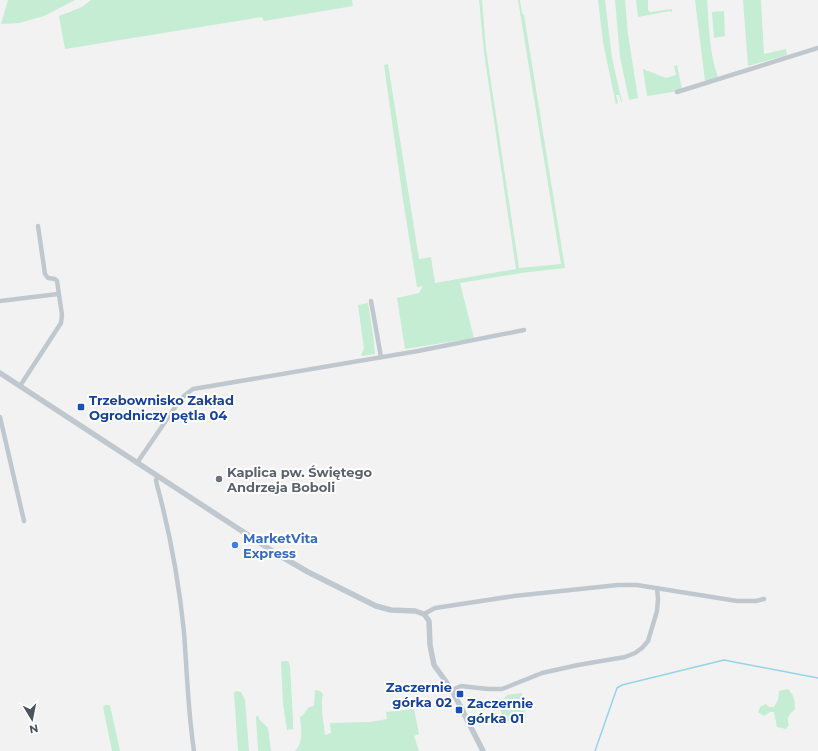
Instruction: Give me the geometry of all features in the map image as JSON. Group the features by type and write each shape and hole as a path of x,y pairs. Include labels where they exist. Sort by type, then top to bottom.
{"street":[{"path":"677,92 818,48"},
{"path":"20,386 61,323 62,315 56,281 55,279 48,278 45,274 38,226"},
{"path":"0,301 58,294"},
{"path":"371,301 381,357"},
{"path":"138,463 178,403 193,389 381,357 524,330"},
{"path":"0,373 277,554 335,587 376,606 391,610 415,611 424,614 428,621 430,645 434,665 452,690 483,751"},
{"path":"0,417 24,521"},
{"path":"158,476 156,481 169,536 183,622 190,723 194,751"},
{"path":"424,614 435,608 522,595 618,585 637,585 736,601 756,601 764,599"},
{"path":"452,690 462,686 488,690 502,689 542,674 578,665 625,657 635,653 648,641 657,611 657,588"}],"green space":[{"path":"8,0 75,0 44,16 19,23 1,24"},
{"path":"91,0 352,0 353,6 264,21 262,17 65,49 59,16 82,7"},
{"path":"479,0 482,0 486,49 519,268 561,264 518,0 520,0 522,13 524,15 565,268 521,273 460,283 474,338 405,349 397,298 419,293 423,286 417,287 384,65 388,64 419,259 431,257 435,283 516,269 484,53"},
{"path":"598,0 605,0 612,58 622,102 619,95 616,95 618,102 616,105 603,42"},
{"path":"615,0 625,0 628,34 638,98 629,100 620,57"},
{"path":"636,0 648,0 648,10 650,12 672,9 672,12 670,11 638,17"},
{"path":"695,0 707,0 711,49 718,77 705,81"},
{"path":"743,0 761,0 764,54 786,49 787,55 748,66"},
{"path":"724,11 725,36 714,38 712,12"},
{"path":"677,65 682,89 647,96 643,69 666,78 676,75 674,66"},
{"path":"368,303 375,354 363,356 361,355 364,349 358,305"},
{"path":"288,661 290,666 293,729 287,730 283,704 281,662"},
{"path":"788,689 794,698 795,709 789,716 789,725 786,729 777,727 774,712 770,712 764,716 758,712 760,707 766,704 769,707 774,707 778,700 779,691"},
{"path":"315,690 320,691 323,694 322,709 325,735 331,733 330,723 370,722 387,719 386,712 414,709 419,734 414,736 419,751 295,751 301,739 300,717 309,707 314,706"},
{"path":"236,691 241,692 245,700 249,751 238,751 234,693"},
{"path":"522,693 526,718 506,722 496,700 505,698 507,695"},
{"path":"105,705 110,705 120,751 112,751 103,707"},
{"path":"258,715 259,719 268,728 271,751 258,751 256,717"}],"waterway":[{"path":"595,751 617,688 622,685 724,660 818,678"}],"place":[{"name":"Trzebownisko Zakład Ogrodniczy pętla 04","path":"81,407"},
{"name":"Kaplica pw. Świętego Andrzeja Boboli","path":"219,479"},
{"name":"MarketVita Express","path":"235,545"},
{"name":"Zaczernie górka 02","path":"460,694"},
{"name":"Zaczernie górka 01","path":"459,710"}]}
